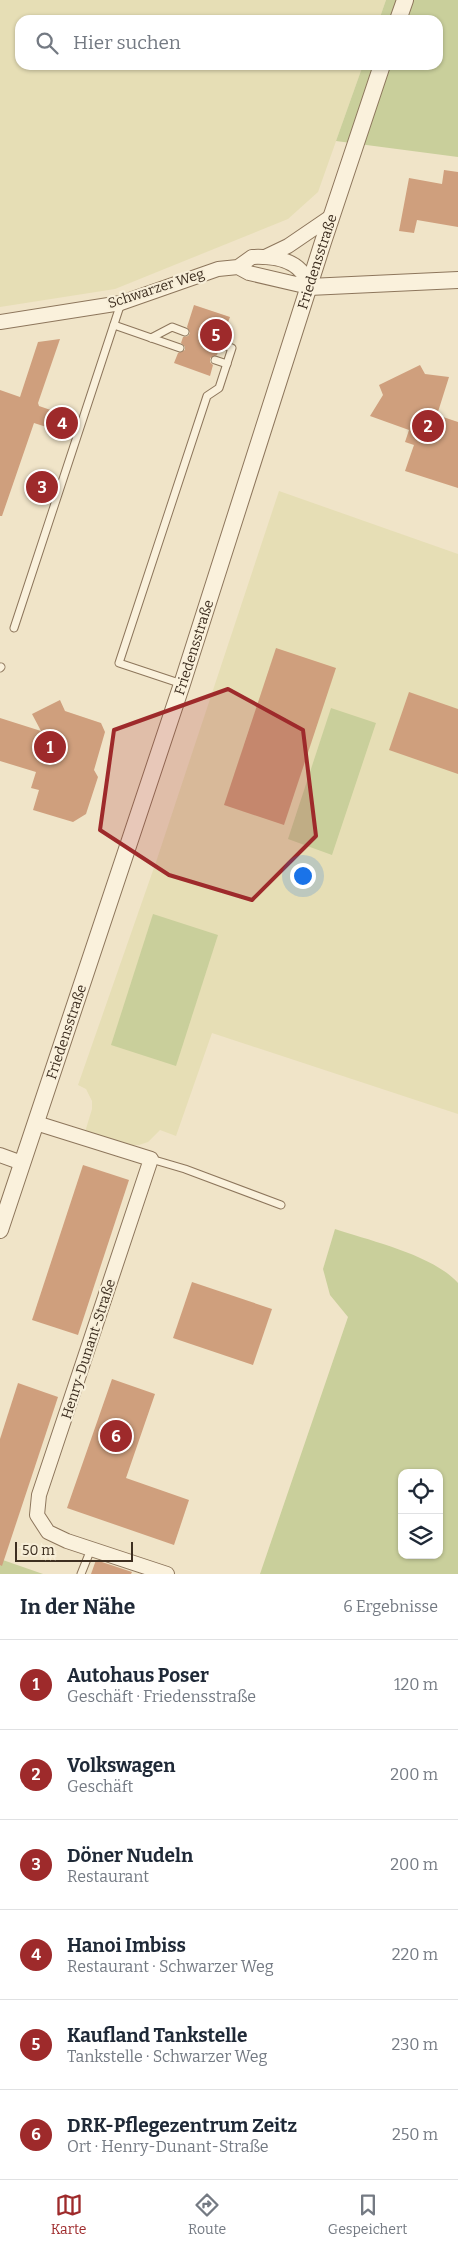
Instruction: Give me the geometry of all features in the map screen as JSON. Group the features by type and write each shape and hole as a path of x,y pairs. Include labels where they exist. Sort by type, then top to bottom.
{"street":[{"path":"400,15 406,0"},
{"name":"Friedensstraße","path":"0,1230 182,684 380,70"},
{"path":"265,257 288,246 332,216"},
{"path":"238,268 252,257 280,259 300,269 306,276 309,287 458,280"},
{"name":"Schwarzer Weg","path":"0,322 121,303 218,269 238,268 249,273 309,287"},
{"path":"36,1123 151,1159"},
{"path":"0,1155 22,1163"},
{"name":"Henry-Dunant-Straße","path":"151,1159 37,1504 37,1515 48,1532 91,1549 167,1574"}],"lane":[{"path":"14,628 121,303"},
{"path":"114,325 180,348"},
{"path":"151,338 172,327 185,332"},
{"path":"182,684 119,662 207,396 219,388 227,364 232,348 220,344"},
{"path":"215,360 227,364"},
{"path":"151,1159 185,1169 282,1205"},
{"path":"81,1574 91,1549"}],"highlighted area":[{"path":"228,689 303,730 316,836 252,900 169,875 100,830 114,730"}],"shaded area":[{"path":"0,0 386,0 381,15 15,15 15,70 361,70 318,192 288,219 115,289 0,307"},
{"path":"279,491 458,554 458,1114 212,1033 176,1136 160,1130 148,1142 131,1145 85,1132 92,1109 92,1101 86,1089 78,1085 157,859"}],"green space":[{"path":"386,0 458,0 458,157 336,141 361,70 443,70 443,15 381,15"},
{"path":"331,708 376,723 332,855 288,839"},
{"path":"153,914 218,935 176,1066 111,1045"},
{"path":"335,1229 418,1257 447,1273 458,1283 458,1574 260,1574 348,1317 330,1295 323,1269"},
{"path":"0,1559 43,1574 0,1574"}],"building":[{"path":"444,170 458,172 458,227 417,220 414,233 399,231 409,178 442,184"},
{"path":"194,305 230,317 222,339 215,342 215,346 219,349 217,355 210,358 210,362 213,365 210,376 174,363 178,353 185,350 181,343 183,337 188,336 190,333 187,327"},
{"path":"60,339 38,403 39,406 74,418 68,434 34,423 2,516 0,516 0,390 20,397 38,342"},
{"path":"420,365 425,374 449,377 437,415 458,422 458,488 405,471 414,445 405,442 409,430 370,416 383,395 379,385"},
{"path":"276,648 336,668 284,825 224,805"},
{"path":"409,692 458,709 458,774 389,750"},
{"path":"60,700 65,711 101,723 105,732 94,770 98,777 86,814 73,822 33,810 39,790 31,788 36,772 0,761 0,718 41,731 32,714"},
{"path":"83,1165 129,1180 78,1335 32,1320"},
{"path":"192,1282 272,1309 253,1365 173,1338"},
{"path":"112,1379 155,1394 126,1478 189,1500 174,1545 67,1508"},
{"path":"18,1383 58,1397 2,1566 0,1565 0,1439"},
{"path":"96,1560 132,1572 131,1574 91,1574"}],"place":[{"name":"Kaufland Tankstelle","path":"216,335"},
{"name":"Hanoi Imbiss","path":"62,423"},
{"name":"Volkswagen","path":"428,426"},
{"name":"Döner Nudeln","path":"42,487"},
{"name":"Autohaus Poser","path":"50,747"},
{"name":"DRK-Pflegezentrum Zeitz","path":"116,1436"}]}
